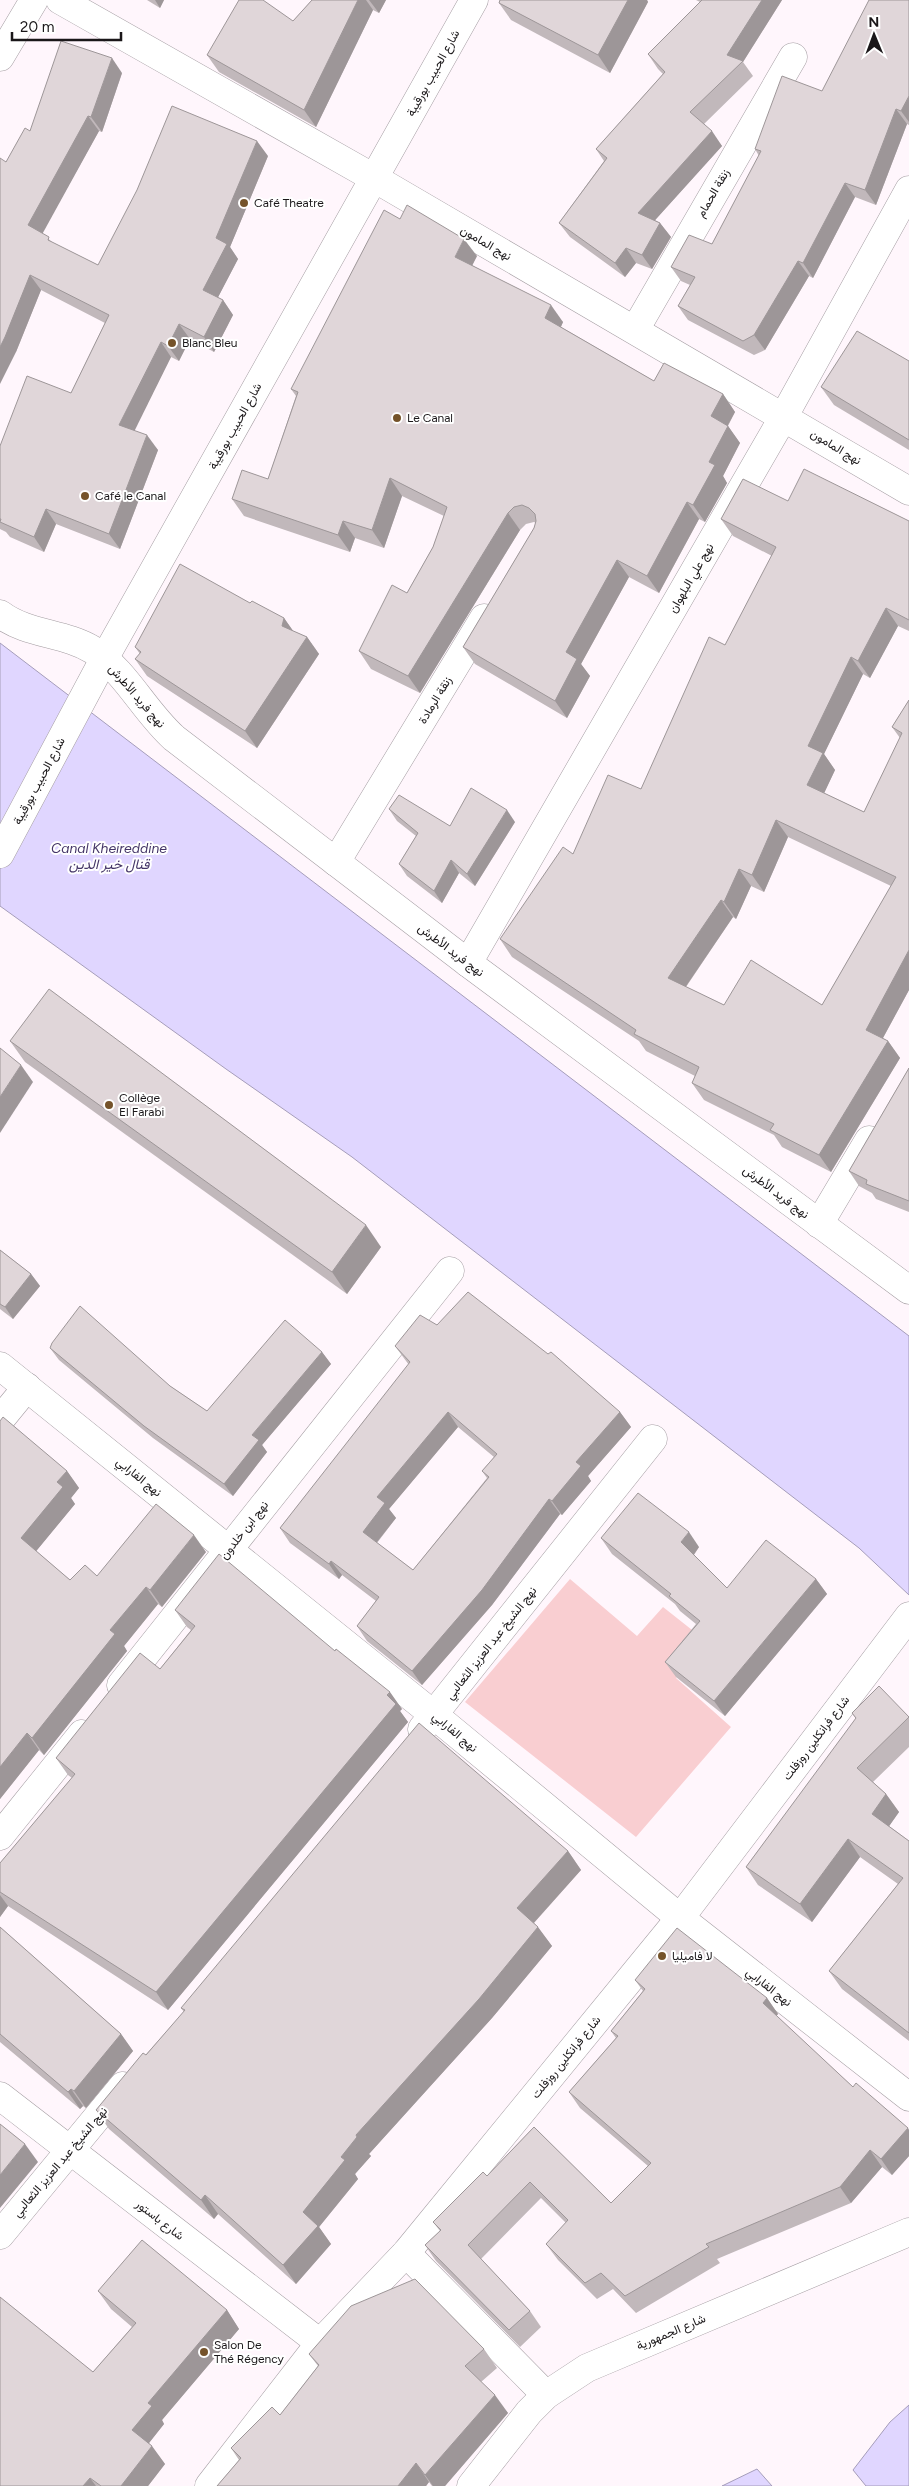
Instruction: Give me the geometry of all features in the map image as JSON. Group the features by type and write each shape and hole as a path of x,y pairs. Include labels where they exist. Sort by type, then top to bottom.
{"street":[{"path":"0,57 34,0"},
{"name":"نهج المامون","path":"60,0 374,178 784,416 909,491"},
{"name":"شارع الحبيب بورقيبة","path":"0,854 101,664 474,0"},
{"name":"زنقة الحمام","path":"635,330 792,57"},
{"name":"نهج علي البلهوان","path":"468,964 784,416 909,190"},
{"name":"زنقة الرمادة","path":"336,862 497,598"},
{"name":"نهج فريد الأطرش","path":"0,614 23,628 67,638 129,684 155,719 174,738 468,964 909,1290"},
{"path":"819,1224 879,1122"},
{"name":"نهج ابن خلدون","path":"0,1836 450,1271"},
{"name":"نهج الفارابي","path":"0,1366 434,1715 680,1918 909,2097"},
{"path":"0,1420 28,1387"},
{"name":"نهج الشيخ عبد العزيز الثعالبي","path":"408,1745 434,1715 653,1439"},
{"name":"شارع فرانكلين روزفلت","path":"209,2486 320,2343 406,2253 680,1918 909,1616"},
{"name":"نهج الشيخ عبد العزيز الثعالبي","path":"0,2235 140,2066"},
{"name":"شارع باستور","path":"0,2096 320,2343"},
{"name":"شارع الجمهورية","path":"471,2486 529,2412 546,2395 587,2368 909,2232"},
{"path":"406,2253 546,2395"}],"shaded area":[{"path":"570,1579 637,1636 663,1607 706,1641 676,1678 731,1727 636,1837 465,1702"}],"water":[{"name":"Canal Kheireddine قنال خير الدين","path":"0,643 909,1336 909,1595 859,1548 352,1157 226,1069 0,906"},
{"path":"909,2405 909,2486 866,2486 853,2470 890,2422"},
{"path":"757,2469 772,2486 722,2486"}],"building":[{"path":"239,0 263,0 293,21 312,0 358,0 304,110 207,55"},
{"path":"500,0 628,0 598,55 499,3"},
{"path":"702,0 762,0 727,55 743,61 690,112 712,131 638,213 660,223 642,255 626,248 615,263 559,223 607,158 596,149 665,72 648,54"},
{"path":"869,0 909,0 909,96 901,111 896,109 865,190 845,183 803,263 798,261 754,335 743,341 678,306 695,277 671,267 689,235 712,244 761,151 755,149 782,76 822,91"},
{"path":"61,41 112,58 91,117 88,116 28,225 49,237 48,240 98,265 137,190 172,106 257,141 216,238 227,244 203,290 223,300 204,337 179,324 168,346 161,342 119,425 147,435 109,534 46,509 34,537 0,522 0,446 27,376 71,393 109,315 30,275 0,347 0,158 6,162 25,128 30,131"},
{"path":"407,205 464,239 455,257 551,305 545,318 654,381 664,363 723,394 711,416 728,426 709,462 715,465 693,505 687,502 647,576 617,560 566,652 577,659 555,701 463,647 534,528 535,514 529,508 522,505 514,507 508,513 408,676 359,651 392,585 407,593 433,547 447,507 390,478 372,530 343,521 338,535 232,499 242,470 268,479 298,392 291,389 384,210 400,219"},
{"path":"857,331 909,361 909,440 821,387"},
{"path":"804,469 909,521 909,620 886,608 858,661 851,657 808,746 823,753 807,785 864,812 902,733 892,727 909,700 909,950 866,1030 888,1041 819,1155 770,1130 774,1124 692,1083 699,1067 634,1034 636,1030 500,939 563,847 573,854 608,775 641,789 709,637 725,645 776,547 721,519 743,479 788,501","holes":["776,820 896,877 822,1005 751,960 724,1005 668,978 721,900 724,902 739,869 752,875"]},
{"path":"180,564 250,603 252,601 284,618 282,626 307,637 245,731 135,659 141,652 135,647"},
{"path":"471,788 507,810 467,874 451,860 434,891 399,864 418,833 389,809 399,795 450,826"},
{"path":"49,989 366,1225 332,1272 10,1041"},
{"path":"0,1048 21,1065 0,1097"},
{"path":"909,1068 909,1201 866,1184 867,1180 849,1171"},
{"path":"0,1250 31,1274 5,1307 0,1304"},
{"path":"468,1292 548,1354 551,1352 620,1412 576,1462 581,1466 552,1501 549,1499 482,1590 412,1671 357,1626 379,1597 331,1561 329,1564 280,1528 410,1362 395,1346 420,1315 437,1325","holes":["448,1412 497,1454 482,1471 489,1477 413,1570 363,1532 385,1503 377,1497"]},
{"path":"80,1306 170,1386 207,1411 285,1320 322,1352 252,1435 259,1440 224,1484 144,1426 50,1348"},
{"path":"3,1417 67,1471 57,1482 63,1487 21,1538 70,1580 85,1565 97,1576 156,1504 194,1535 150,1590 146,1587 110,1630 115,1634 32,1738 27,1733 0,1767 0,1421"},
{"path":"638,1493 689,1532 681,1542 727,1588 766,1540 816,1579 714,1701 665,1662 700,1621 669,1596 671,1594 601,1538"},
{"path":"219,1554 335,1651 336,1649 390,1692 387,1695 396,1704 156,1992 0,1892 0,1863 75,1774 56,1758 140,1653 160,1669 195,1626 175,1610"},
{"path":"879,1686 909,1717 857,1768 886,1794 872,1814 909,1841 909,2033 829,1971 903,1878 848,1839 800,1904 746,1867 856,1718 852,1713"},
{"path":"419,1723 568,1851 517,1908 538,1927 479,1999 356,2135 357,2137 341,2157 345,2160 303,2212 318,2226 283,2265 205,2195 201,2200 96,2110 143,2053 146,2055 185,2010 181,2008"},
{"path":"0,1927 121,2034 74,2091 71,2089 68,2092 0,2034"},
{"path":"677,1928 767,1998 763,2003 853,2087 856,2083 908,2128 881,2159 870,2150 840,2187 706,2244 709,2247 625,2296 601,2273 585,2283 546,2244 568,2220 530,2182 468,2245 530,2311 509,2330 425,2245 441,2230 433,2222 483,2172 487,2176 534,2127 611,2203 651,2163 569,2092 618,2036 611,2031 645,1989 635,1980"},
{"path":"0,2124 25,2144 0,2175"},
{"path":"142,2240 227,2310 148,2403 152,2406 132,2430 152,2446 121,2486 101,2486 90,2478 83,2486 0,2486 0,2297 93,2372 136,2323 98,2291"},
{"path":"415,2279 484,2349 465,2366 495,2395 425,2475 416,2463 398,2486 217,2486 241,2458 231,2448 272,2407 280,2415 319,2365 309,2354 351,2306"}],"place":[{"name":"Café Theatre","path":"244,203"},
{"name":"Blanc Bleu","path":"172,343"},
{"name":"Le Canal","path":"397,418"},
{"name":"Café le Canal","path":"85,496"},
{"name":"Collège El Farabi","path":"109,1105"},
{"name":"لا فاميليا","path":"662,1956"},
{"name":"Salon De Thé Régency","path":"204,2352"}]}
